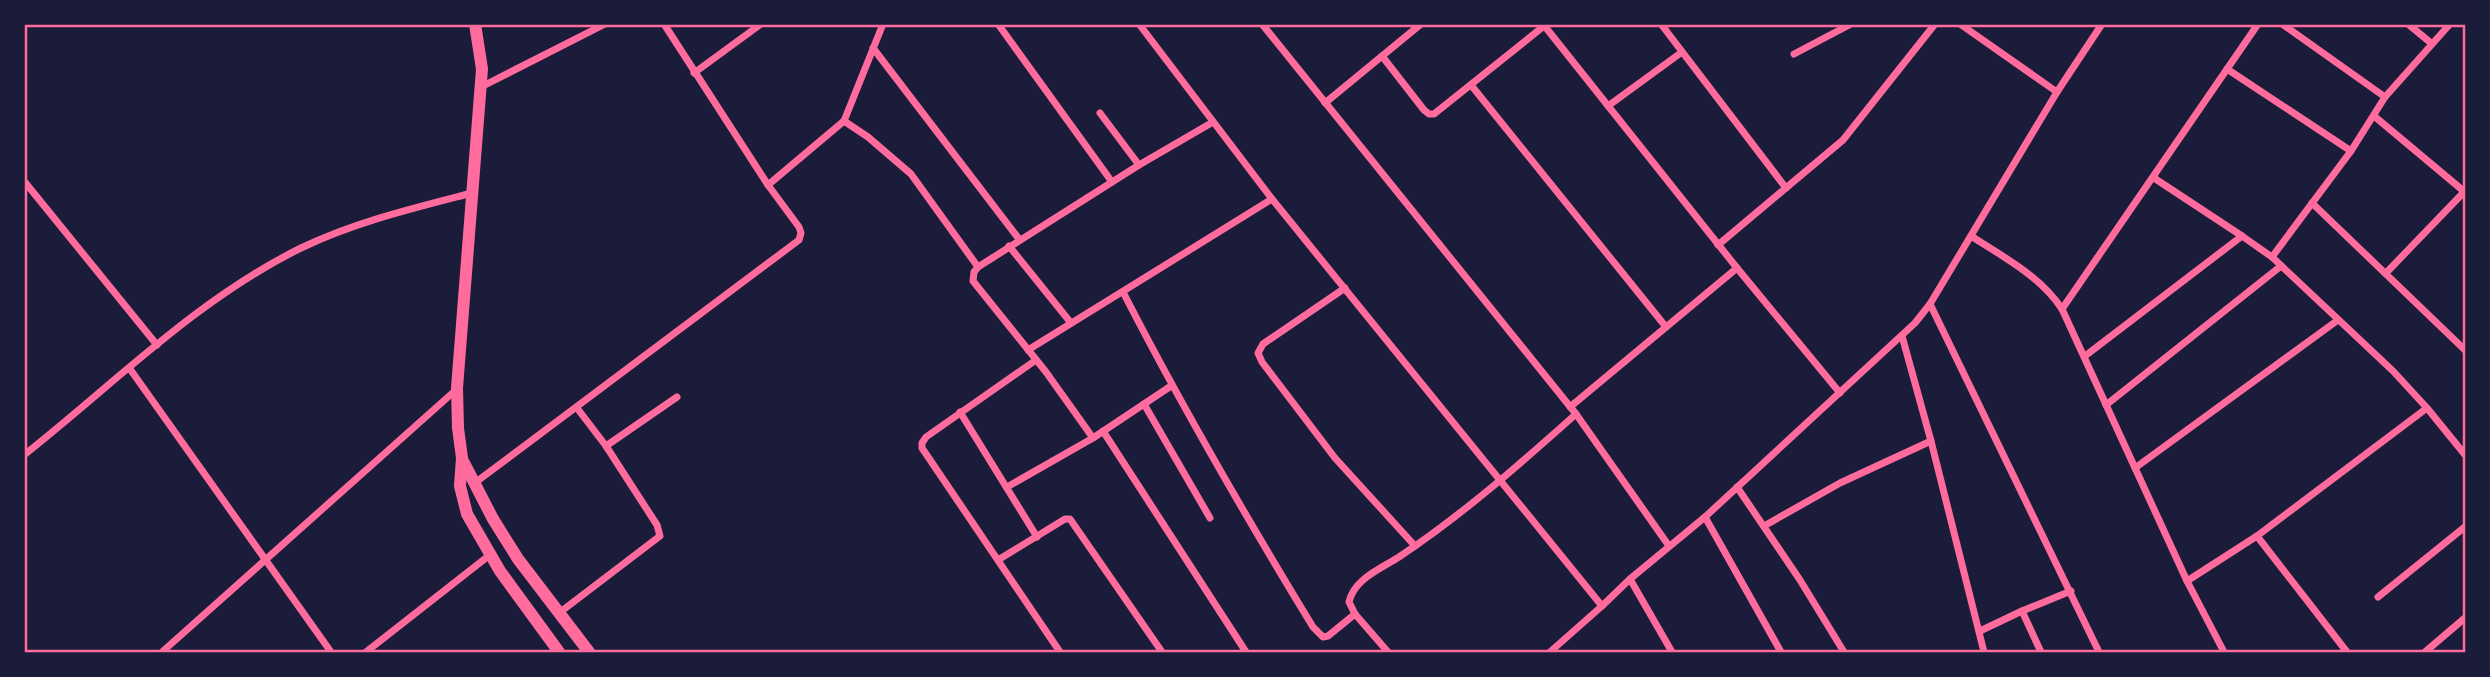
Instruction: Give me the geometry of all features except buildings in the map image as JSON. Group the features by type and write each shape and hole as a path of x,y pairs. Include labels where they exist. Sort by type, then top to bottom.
{"highway":[{"path":"475,24 481,51 480,87 457,388 457,428 462,458 460,486 467,514 559,653"},
{"path":"462,458 493,520 518,559 589,653"}],"street":[{"path":"480,87 606,24"},
{"path":"476,482 799,240 799,227 768,185 664,24"},
{"path":"694,73 761,24"},
{"path":"768,185 844,121 883,24"},
{"path":"998,24 1112,182"},
{"path":"1139,24 1272,199 1602,607"},
{"path":"1262,24 1573,410 1669,546"},
{"path":"1325,103 1421,24"},
{"path":"1661,24 1786,188"},
{"path":"1794,54 1851,24"},
{"path":"1718,245 1843,139 1936,24"},
{"path":"1960,24 2057,92"},
{"path":"1550,653 1630,579 1705,517 1902,336 1930,304 2057,92 2102,24"},
{"path":"2063,309 2258,24"},
{"path":"2282,24 2385,97"},
{"path":"2408,24 2431,43"},
{"path":"2272,257 2351,151 2385,97 2450,24"},
{"path":"1382,56 1429,114 1437,112 1544,25 1718,245 1840,393"},
{"path":"873,48 1019,239"},
{"path":"1608,106 1682,52"},
{"path":"2227,69 2351,151"},
{"path":"1471,85 1666,327"},
{"path":"1100,113 1139,165"},
{"path":"2374,116 2465,192 2386,273"},
{"path":"844,121 868,137 911,174 978,267"},
{"path":"1093,438 973,281 974,272 1019,239 1213,122"},
{"path":"2154,178 2272,257 2393,371 2466,456"},
{"path":"24,181 157,345"},
{"path":"26,451 227,292 301,248 383,216 472,193"},
{"path":"1028,350 1272,199"},
{"path":"2312,203 2466,351"},
{"path":"1971,236 2030,274 2051,293 2063,309 2187,581 2224,653"},
{"path":"2085,356 2242,236"},
{"path":"1009,246 1071,323"},
{"path":"2106,405 2281,266"},
{"path":"1388,653 1354,614 1349,602 1356,585 1415,546 1500,482 1573,410 1737,268"},
{"path":"1345,288 1263,344 1258,353 1335,458 1415,546"},
{"path":"1123,292 1171,386 1239,507 1313,627 1323,637 1328,636 1354,614"},
{"path":"1930,304 2099,653"},
{"path":"2135,468 2339,320"},
{"path":"2457,343 2466,334"},
{"path":"1902,336 1984,653"},
{"path":"1036,360 926,437 922,448 1060,653"},
{"path":"130,369 331,653"},
{"path":"1007,487 1093,438 1171,386"},
{"path":"162,653 457,388"},
{"path":"606,446 677,397"},
{"path":"1144,404 1210,518"},
{"path":"559,613 660,536 657,525 606,446 576,408"},
{"path":"2187,581 2258,536 2427,408"},
{"path":"960,412 1037,537"},
{"path":"1103,431 1246,653"},
{"path":"1764,526 1840,483 1931,441"},
{"path":"1737,487 1844,653"},
{"path":"1705,517 1781,653"},
{"path":"998,560 1065,519 1070,519 1162,653"},
{"path":"2378,597 2466,526"},
{"path":"2258,536 2347,653"},
{"path":"366,653 491,554"},
{"path":"1630,579 1672,653"},
{"path":"1980,631 2071,591"},
{"path":"2022,611 2041,653"},
{"path":"2425,653 2466,617"},
{"path":"1560,643 1564,653"}]}
